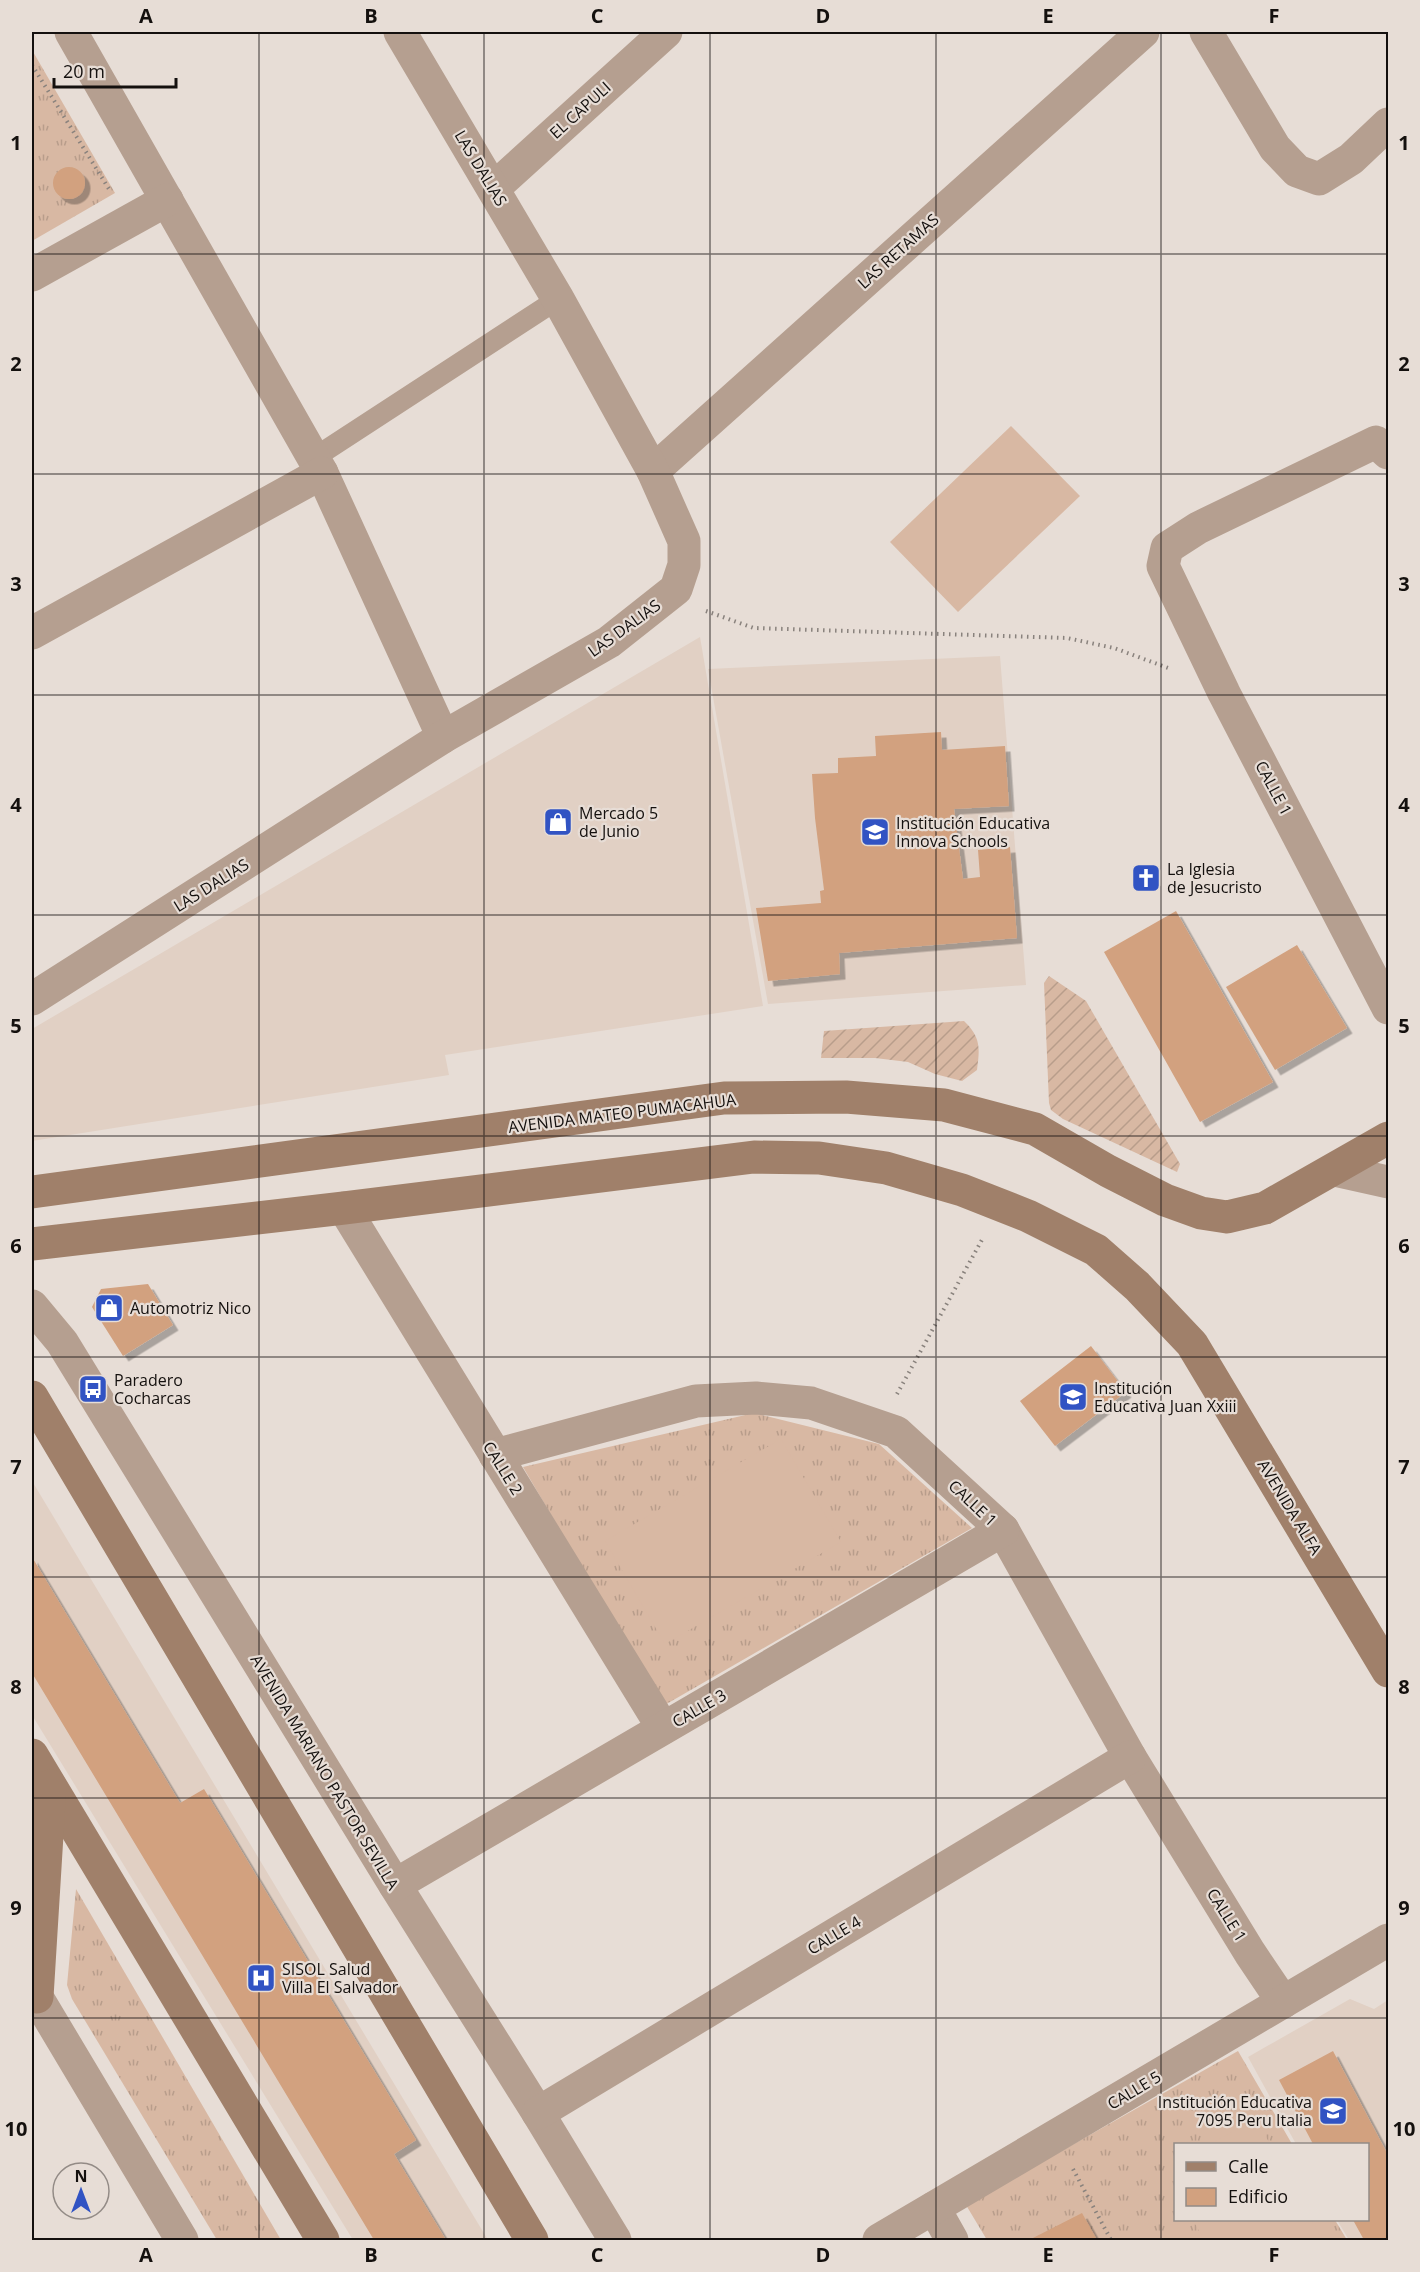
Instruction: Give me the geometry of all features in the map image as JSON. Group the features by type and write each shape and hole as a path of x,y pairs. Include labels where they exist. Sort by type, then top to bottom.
{"street":[{"path":"71,32 318,465 443,737"},
{"name":"LAS DALIAS","path":"32,999 443,737 609,642 676,589 681,578 685,554 684,541 653,471 494,188 399,32"},
{"name":"EL CAPULI","path":"494,188 666,32"},
{"name":"LAS RETAMAS","path":"653,471 1143,32"},
{"path":"1206,32 1275,148 1297,171 1319,179 1350,159 1389,124"},
{"path":"32,275 167,200"},
{"name":"CALLE 1","path":"1389,453 1376,442 1198,528 1167,548 1163,566 1224,693 1389,1008"},
{"path":"32,633 318,465"},
{"name":"AVENIDA MATEO PUMACAHUA","path":"32,1192 724,1098 846,1097 944,1105 1035,1129 1108,1171 1165,1200 1201,1214 1227,1217 1265,1208 1389,1138"},
{"path":"32,1244 754,1157 819,1158 886,1168 962,1190 1001,1205"},
{"path":"1334,1170 1389,1182"},
{"name":"AVENIDA ALFA","path":"1001,1205 1096,1250 1137,1286 1192,1344 1389,1671"},
{"name":"CALLE 2","path":"344,1208 663,1728"},
{"name":"AVENIDA MARIANO PASTOR SEVILLA","path":"32,1306 62,1342 615,2241"},
{"path":"32,1397 532,2241"},
{"name":"CALLE 1","path":"495,1455 696,1401 756,1398 811,1403 896,1432 1003,1530 1130,1757 1250,1953 1283,2002"},
{"name":"CALLE 3","path":"394,1885 1003,1530"},
{"path":"32,1755 323,2241"},
{"name":"CALLE 4","path":"538,2113 1130,1757"},
{"path":"50,1786 33,1995 182,2241"},
{"name":"CALLE 5","path":"879,2241 1389,1940"},
{"path":"934,2208 952,2241"}],"lane":[{"path":"318,465 558,299"}],"path":[{"path":"32,65 111,191 102,196"},
{"path":"666,597 754,628 1067,638 1114,648 1224,693"},
{"path":"879,1426 1001,1205"},
{"path":"1072,2168 1111,2241"}],"shaded area":[{"name":"Mercado 5 de Junio","path":"700,637 763,1006 445,1055 449,1075 32,1141 32,1029"},
{"name":"Institución Educativa Innova Schools","path":"1000,656 1026,985 768,1004 708,669"},
{"name":"SISOL Salud Villa El Salvador","path":"32,1481 488,2240 353,2240 32,1715"},
{"name":"Institución Educativa 7095 Peru Italia","path":"1350,1999 1374,2009 1388,2000 1388,2240 1349,2240 1338,2221 1369,2221 1369,2143 1295,2143 1248,2057"}],"green space":[{"path":"32,50 115,193 32,241"},
{"path":"1011,426 1080,496 958,612 890,542"},
{"path":"1049,976 1086,1001 1180,1164 1177,1172 1063,1119 1051,1110 1044,983"},
{"path":"964,1021 974,1032 979,1056 977,1070 962,1081 935,1074 908,1062 875,1058 821,1058 824,1031"},
{"path":"754,1413 879,1444 972,1528 663,1706 523,1467"},
{"path":"781,1439 841,1542 665,1644 605,1541"},
{"path":"76,1889 281,2240 217,2240 72,1999 67,1985"},
{"path":"1238,2051 1291,2143 1174,2143 1174,2221 1336,2221 1347,2240 987,2240 966,2205"},
{"path":"1256,2119 1269,2143 1212,2143"},
{"path":"1194,2221 1312,2221 1323,2240 1204,2240"}],"building":[{"path":"69,167 80,172 85,183 80,194 69,199 58,194 53,183 58,172"},
{"path":"941,732 942,750 1005,746 1009,806 954,809 963,879 980,877 978,850 1010,847 1017,938 839,953 840,974 768,981 756,908 821,903 820,891 824,890 812,774 838,773 838,758 876,756 875,736"},
{"path":"1176,911 1273,1082 1200,1122 1104,952"},
{"path":"1297,945 1347,1028 1275,1070 1226,987"},
{"path":"148,1284 173,1325 123,1356 92,1307 101,1289"},
{"name":"Institución Educativa Juan Xxiii","path":"1091,1346 1126,1392 1055,1446 1020,1401"},
{"name":"SISOL Salud Villa El Salvador","path":"32,1557 180,1803 204,1789 416,2140 394,2154 446,2240 374,2240 32,1673"},
{"path":"1333,2051 1388,2155 1388,2240 1364,2240 1354,2221 1369,2221 1369,2143 1312,2143 1279,2080"},
{"path":"1082,2213 1097,2240 1029,2240"}],"place":[{"name":"Mercado 5 de Junio","path":"558,822"},
{"name":"Institución Educativa Innova Schools","path":"875,832"},
{"name":"La Iglesia de Jesucristo","path":"1146,878"},
{"name":"Automotriz Nico","path":"109,1308"},
{"name":"Paradero Cocharcas","path":"93,1389"},
{"name":"Institución Educativa Juan Xxiii","path":"1073,1397"},
{"name":"SISOL Salud Villa El Salvador","path":"261,1978"},
{"name":"Institución Educativa 7095 Peru Italia","path":"1333,2111"}]}
